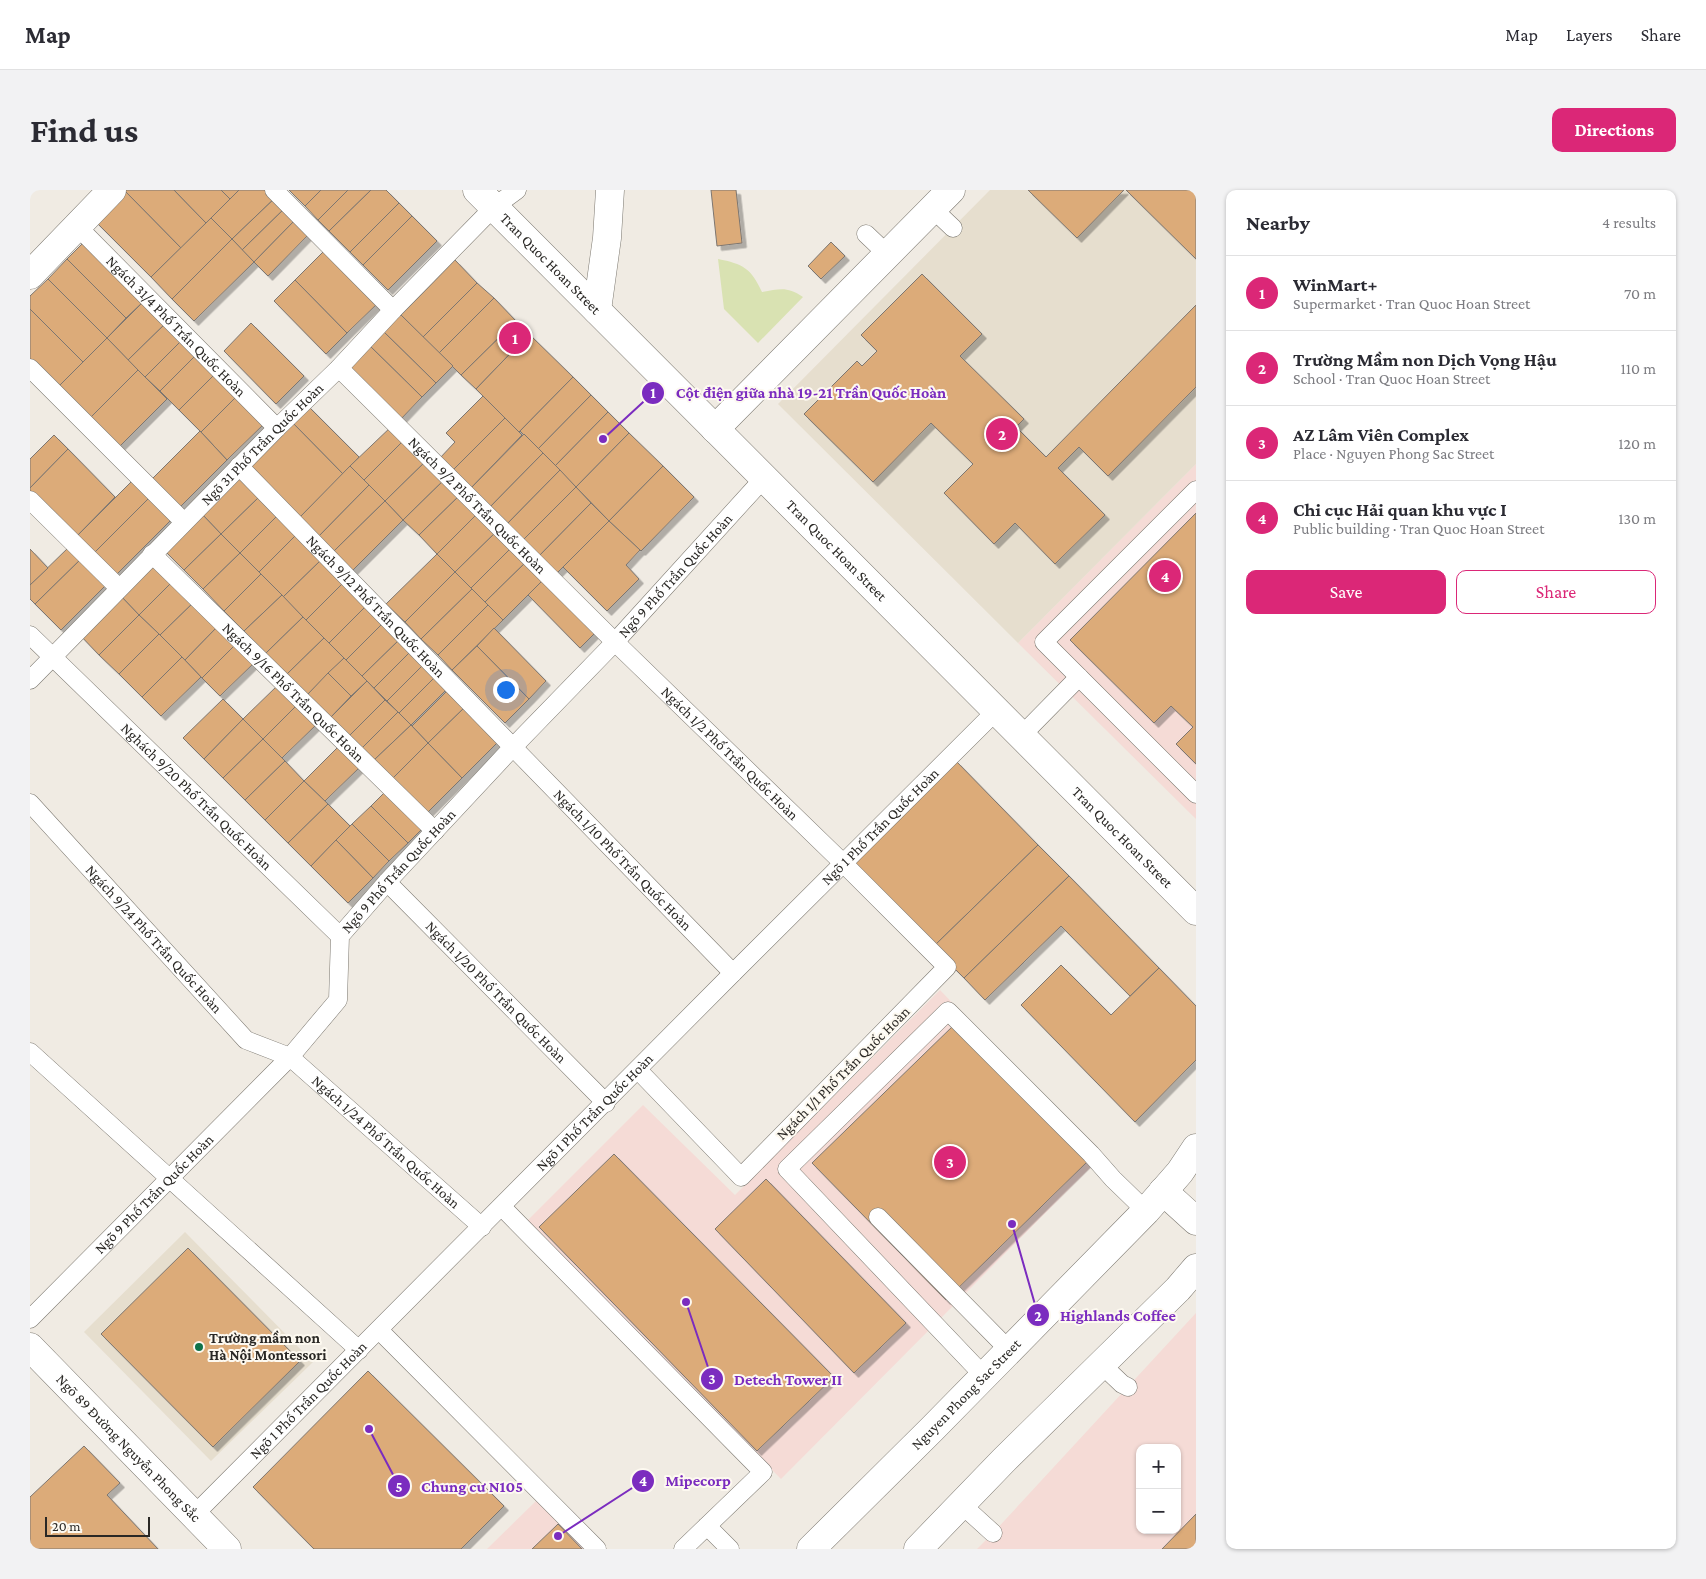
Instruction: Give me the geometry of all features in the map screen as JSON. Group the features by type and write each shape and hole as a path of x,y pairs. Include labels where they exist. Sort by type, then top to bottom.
{"street":[{"path":"33,266 77,226 112,190"},
{"path":"597,310 607,238 610,190"},
{"name":"Tran Quoc Hoan Street","path":"486,199 1196,911"},
{"path":"715,429 942,199"},
{"name":"Nguyen Phong Sac Street","path":"811,1549 932,1429 1154,1201 1180,1172 1196,1148"},
{"path":"1154,1201 1196,1221"},
{"path":"918,1549 1178,1289 1196,1268"},
{"name":"Ngõ 89 Đường Nguyễn Phong Sắc","path":"30,1347 227,1549"}],"lane":[{"path":"274,190 393,310"},
{"name":"Ngõ 31 Phố Trần Quốc Hoàn","path":"30,680 239,466 339,368 393,310 486,199 517,190"},
{"path":"942,199 953,228"},
{"name":"Ngách 31/4 Phố Trần Quốc Hoàn","path":"77,226 277,428"},
{"path":"866,234 887,254"},
{"path":"30,368 184,522"},
{"name":"Ngách 9/2 Phố Trần Quốc Hoàn","path":"339,368 616,642"},
{"name":"Ngách 9/12 Phố Trần Quốc Hoàn","path":"239,466 513,747"},
{"name":"Ngõ 9 Phố Trần Quốc Hoàn","path":"30,1319 290,1057 338,1000 340,936 387,882 513,747 616,642 764,478"},
{"path":"1196,490 1044,642 1196,794"},
{"path":"30,500 119,588"},
{"name":"Ngách 9/16 Phố Trần Quốc Hoàn","path":"152,554 435,831"},
{"name":"Nghách 9/20 Phố Trần Quốc Hoàn","path":"30,635 340,936"},
{"name":"Ngách 1/2 Phố Trần Quốc Hoàn","path":"616,642 844,864"},
{"path":"1021,736 1079,677"},
{"name":"Ngõ 1 Phố Trần Quốc Hoàn","path":"194,1515 380,1330 732,973 844,864 996,711"},
{"name":"Ngách 1/10 Phố Trần Quốc Hoàn","path":"513,747 732,973"},
{"name":"Ngách 9/24 Phố Trần Quốc Hoàn","path":"30,803 246,1040 290,1057"},
{"name":"Ngách 1/1 Phố Trần Quốc Hoàn","path":"638,1070 741,1177 947,967 844,864"},
{"name":"Ngách 1/20 Phố Trần Quốc Hoàn","path":"387,882 606,1102"},
{"path":"984,1376 787,1169 948,1011 1154,1201"},
{"path":"30,1052 359,1350"},
{"name":"Ngách 1/24 Phố Trần Quốc Hoàn","path":"290,1057 482,1227"},
{"path":"502,1206 763,1472 684,1549"},
{"path":"878,1217 1008,1350"},
{"path":"380,1330 597,1549"},
{"path":"1101,1364 1122,1384 1128,1387"},
{"path":"961,1504 993,1533"},
{"path":"707,1526 730,1549"}],"shaded area":[{"path":"990,190 1196,190 1196,464 1018,643 778,404"},
{"path":"1196,464 1196,819 1018,643"},
{"path":"940,990 1101,1157 781,1479 526,1222 643,1105 735,1195"},
{"name":"Trường mầm non Hà Nội Montessori","path":"185,1232 313,1362 211,1461 84,1332"},
{"path":"1196,1313 1196,1549 977,1549 993,1533"},
{"path":"537,1500 586,1549 487,1549"}],"green space":[{"path":"718,259 745,268 754,277 762,292 779,289 788,290 803,297 758,343 724,309"}],"building":[{"path":"124,190 174,190 206,223 181,248"},
{"path":"124,190 181,248 151,277 93,219"},
{"path":"174,190 221,190 230,199 206,223"},
{"path":"221,190 239,190 230,199"},
{"path":"239,190 270,190 276,197 232,239 211,218"},
{"path":"289,190 321,190 305,206"},
{"path":"321,190 348,190 318,220 305,206"},
{"path":"348,190 371,190 329,231 318,220"},
{"path":"371,190 386,190 399,203 350,252 329,231"},
{"path":"711,190 736,190 742,243 717,246"},
{"path":"1028,190 1124,190 1077,238"},
{"path":"1126,190 1196,190 1196,259"},
{"path":"276,197 286,207 242,250 232,239"},
{"path":"399,203 412,216 363,265 350,252"},
{"path":"286,207 297,218 254,262 242,250"},
{"path":"412,216 437,241 388,290 363,265"},
{"path":"211,218 232,239 172,299 151,277"},
{"path":"297,218 311,232 268,276 254,262"},
{"path":"232,239 254,262 194,321 172,299"},
{"path":"86,240 145,300 126,318 67,259"},
{"path":"831,242 845,256 821,279 808,266"},
{"path":"327,248 380,301 347,333 295,280"},
{"path":"67,259 126,318 107,338 48,279"},
{"path":"455,260 477,283 423,337 401,315"},
{"path":"922,274 982,334 960,356 1024,419 1016,427 1046,457 1196,305 1196,387 1108,476 1079,447 1058,468 1105,515 1055,564 1015,523 994,544 944,493 973,464 931,423 873,482 804,414 857,361 862,366 877,351 861,335"},
{"path":"48,279 107,338 83,362 30,309 30,296"},
{"path":"295,280 347,333 326,354 274,301"},
{"path":"477,283 494,298 439,353 423,337"},
{"path":"494,298 516,321 461,375 439,353"},
{"path":"145,300 167,322 128,360 107,338"},
{"path":"30,309 83,362 58,387 30,359"},
{"path":"401,315 453,366 436,383 384,332"},
{"path":"516,321 529,334 476,389 461,375"},
{"path":"167,322 183,339 145,377 128,360"},
{"path":"251,323 304,376 276,404 224,351"},
{"path":"384,332 436,383 422,397 370,346"},
{"path":"529,334 573,377 519,432 476,389"},
{"path":"107,338 138,370 89,419 58,387"},
{"path":"183,339 198,353 160,391 145,377"},
{"path":"370,346 422,397 400,420 348,369"},
{"path":"198,353 217,372 179,410 160,391"},
{"path":"138,370 167,399 118,448 89,419"},
{"path":"217,372 239,394 201,432 179,410"},
{"path":"573,377 591,395 538,449 520,431"},
{"path":"239,394 266,422 227,460 201,432"},
{"path":"591,395 608,412 555,466 538,449"},
{"path":"483,396 505,418 451,472 439,459 455,442 446,433"},
{"path":"306,404 359,457 343,474 289,419"},
{"path":"608,412 629,433 576,487 555,466"},
{"path":"505,418 522,435 470,489 451,472"},
{"path":"289,419 343,474 300,517 246,462"},
{"path":"393,425 406,438 364,480 350,466"},
{"path":"200,431 227,460 178,509 150,481"},
{"path":"629,433 663,466 609,521 576,487"},
{"path":"524,434 543,453 489,508 470,489"},
{"path":"54,435 68,449 30,488 30,459"},
{"path":"406,438 427,460 385,501 364,480"},
{"path":"68,449 115,497 75,538 30,493 30,488"},
{"path":"543,453 560,470 506,525 489,508"},
{"path":"427,460 446,478 403,520 385,501"},
{"path":"350,466 369,485 319,536 300,517"},
{"path":"663,466 694,497 641,551 609,521"},
{"path":"560,470 576,487 522,541 506,525"},
{"path":"236,476 258,498 221,534 200,512"},
{"path":"446,478 461,494 419,535 403,520"},
{"path":"132,481 149,498 92,555 75,538"},
{"path":"369,485 385,501 334,551 319,536"},
{"path":"576,487 591,503 538,557 522,541"},
{"path":"461,494 479,512 437,554 419,535"},
{"path":"149,498 171,520 114,577 92,555"},
{"path":"258,498 276,517 240,553 221,534"},
{"path":"385,501 403,520 353,570 334,551"},
{"path":"591,503 609,521 556,574 538,557"},
{"path":"200,512 221,534 184,570 163,549"},
{"path":"479,512 497,531 455,572 437,554"},
{"path":"1196,513 1196,764 1176,744 1193,727 1171,706 1154,723 1070,640"},
{"path":"276,517 295,536 259,572 240,553"},
{"path":"609,521 640,550 626,565 639,579 607,611 563,567"},
{"path":"497,531 513,546 471,588 455,572"},
{"path":"221,534 240,553 203,589 184,570"},
{"path":"295,536 320,561 283,597 259,572"},
{"path":"71,545 83,557 35,604 30,599 30,585"},
{"path":"513,546 527,561 485,602 471,588"},
{"path":"30,549 48,568 30,585"},
{"path":"240,553 261,574 224,611 203,589"},
{"path":"437,554 455,572 405,622 386,604"},
{"path":"83,557 108,583 61,630 35,604"},
{"path":"153,559 174,580 139,615 118,593"},
{"path":"320,561 343,583 306,620 283,597"},
{"path":"527,561 545,578 503,620 485,602"},
{"path":"455,572 472,589 421,639 405,622"},
{"path":"261,574 282,595 244,631 224,611"},
{"path":"545,578 597,631 580,648 528,595"},
{"path":"174,580 195,601 160,635 139,615"},
{"path":"343,583 365,607 329,643 306,620"},
{"path":"472,589 488,605 438,655 421,639"},
{"path":"118,593 139,615 99,655 78,633"},
{"path":"282,595 303,617 266,653 244,631"},
{"path":"195,601 219,625 185,660 160,635"},
{"path":"488,605 503,620 452,670 438,655"},
{"path":"365,607 382,624 346,660 329,643"},
{"path":"139,615 159,634 119,674 99,655"},
{"path":"303,617 324,638 287,674 266,653"},
{"path":"382,624 399,640 362,676 346,660"},
{"path":"219,625 237,643 202,678 185,660"},
{"path":"494,628 546,681 529,699 477,646"},
{"path":"159,634 182,657 142,697 119,674"},
{"path":"324,638 344,658 307,695 287,674"},
{"path":"399,640 410,652 374,688 362,676"},
{"path":"237,643 255,662 220,696 202,678"},
{"path":"477,646 529,699 505,723 452,670"},
{"path":"410,652 423,665 387,701 374,688"},
{"path":"182,657 201,677 161,716 142,697"},
{"path":"344,658 367,681 351,696 328,673"},
{"path":"423,665 435,677 399,713 387,701"},
{"path":"328,673 351,696 330,718 307,695"},
{"path":"435,677 447,689 411,725 399,713"},
{"path":"367,681 385,700 349,736 330,718"},
{"path":"278,685 298,704 263,739 243,719"},
{"path":"448,690 465,707 428,743 412,726"},
{"path":"223,699 243,719 204,759 183,738"},
{"path":"385,700 398,712 361,749 349,736"},
{"path":"298,704 317,724 282,758 263,739"},
{"path":"465,707 499,741 462,778 428,743"},
{"path":"398,712 411,725 373,761 361,749"},
{"path":"243,719 263,739 223,778 204,759"},
{"path":"411,725 428,743 391,780 373,761"},
{"path":"263,739 285,761 245,800 223,778"},
{"path":"428,743 462,778 426,814 391,780"},
{"path":"339,746 360,767 325,801 304,781"},
{"path":"285,761 304,781 265,820 245,800"},
{"path":"956,761 1038,845 933,947 852,864"},
{"path":"304,781 328,804 288,843 265,820"},
{"path":"385,792 422,829 408,843 371,806"},
{"path":"328,804 350,826 311,866 288,843"},
{"path":"371,806 408,843 389,861 352,824"},
{"path":"352,824 389,861 373,878 336,840"},
{"path":"336,840 373,878 348,903 311,866"},
{"path":"1038,845 1069,876 964,978 933,947"},
{"path":"1069,876 1159,968 1130,996 1061,926 985,1000 964,978"},
{"path":"1061,965 1111,1015 1159,968 1196,1006 1196,1060 1135,1122 1021,1005"},
{"path":"955,1024 1088,1161 946,1300 812,1163"},
{"path":"614,1154 834,1377 757,1451 539,1227"},
{"path":"766,1179 906,1323 854,1373 715,1229"},
{"name":"Trường mầm non Hà Nội Montessori","path":"188,1248 300,1361 213,1447 101,1334"},
{"path":"368,1371 504,1506 461,1549 314,1549 253,1487"},
{"path":"84,1446 120,1483 107,1495 158,1549 30,1549 30,1497"},
{"path":"1196,1514 1196,1549 1162,1549 1177,1534 1181,1534 1181,1529"},
{"path":"558,1524 582,1549 532,1549"}],"place":[{"name":"WinMart+","path":"515,338"},
{"name":"Trường Mầm non Dịch Vọng Hậu","path":"1002,434"},
{"name":"Cột điện giữa nhà 19-21 Trần Quốc Hoàn","path":"603,439"},
{"name":"Chi cục Hải quan khu vực I","path":"1165,576"},
{"name":"AZ Lâm Viên Complex","path":"950,1162"},
{"name":"Highlands Coffee","path":"1012,1224"},
{"name":"Detech Tower II","path":"686,1302"},
{"name":"Trường mầm non Hà Nội Montessori","path":"199,1347"},
{"name":"Chung cư N105","path":"369,1429"},
{"name":"Mipecorp","path":"558,1536"}]}
